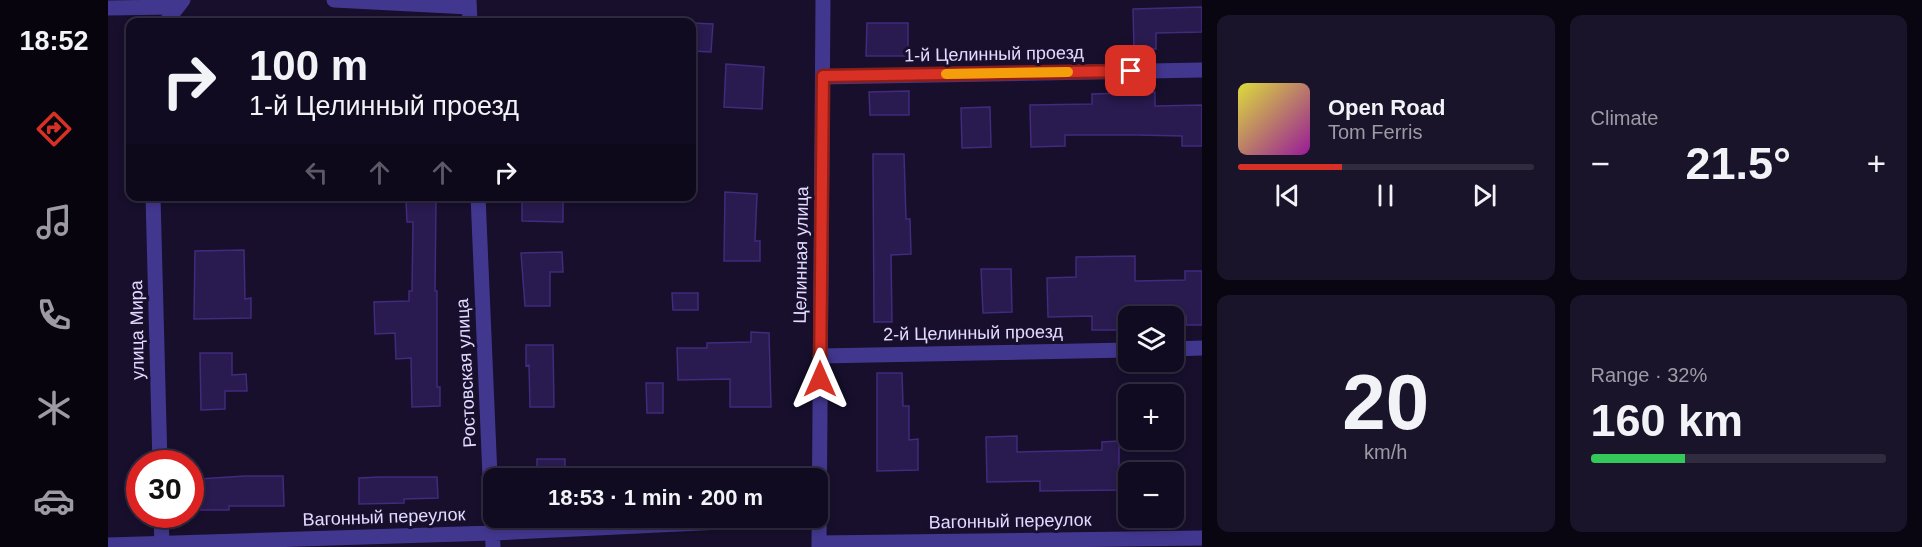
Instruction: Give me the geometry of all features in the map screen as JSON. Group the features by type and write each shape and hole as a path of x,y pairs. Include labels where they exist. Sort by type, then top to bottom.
{"street":[{"path":"334,0 469,10"},
{"name":"Целинная улица","path":"816,468 820,356 823,0"},
{"path":"108,8 179,3"},
{"path":"169,18 179,3"},
{"name":"1-й Целинный проезд","path":"823,76 1202,69"},
{"name":"улица Мира","path":"153,201 160,450"},
{"name":"Ростовская улица","path":"477,201 493,540"},
{"path":"1184,349 1202,348"},
{"name":"2-й Целинный проезд","path":"820,356 1118,350"},
{"path":"161,528 162,546"},
{"name":"Вагонный переулок","path":"108,545 493,540 660,528"},
{"name":"Целинная улица","path":"816,528 819,545"},
{"name":"Вагонный переулок","path":"819,545 1202,538"}],"building":[{"path":"1202,7 1202,32 1156,33 1156,49 1134,49 1133,9"},
{"path":"696,23 713,24 711,52 696,51"},
{"path":"867,23 908,23 908,56 866,56"},
{"path":"726,64 764,67 762,109 724,107"},
{"path":"909,91 909,115 870,115 869,92"},
{"path":"1155,92 1155,106 1202,105 1202,146 1182,146 1182,136 1065,135 1065,146 1031,147 1030,105 1092,104 1092,94"},
{"path":"990,107 991,147 962,148 961,108"},
{"path":"873,154 904,154 906,219 910,219 911,254 891,255 892,322 874,322"},
{"path":"725,192 757,194 755,241 760,241 760,261 724,261"},
{"path":"406,201 436,201 435,291 437,291 437,387 440,387 440,406 412,407 411,358 396,359 395,333 375,334 374,302 409,301 409,291 412,291 413,222 407,222"},
{"path":"522,201 563,201 563,222 522,221"},
{"path":"244,250 245,299 251,298 251,318 194,319 195,251"},
{"path":"562,252 563,272 550,272 550,306 525,306 521,253"},
{"path":"1135,256 1135,281 1185,280 1185,271 1202,271 1202,325 1186,325 1184,306 1118,306 1117,330 1092,330 1092,316 1048,317 1047,278 1076,277 1076,257"},
{"path":"981,269 1011,269 1012,312 983,313"},
{"path":"672,293 698,293 698,310 673,310"},
{"path":"751,332 769,333 771,407 730,407 730,379 678,380 677,348 707,348 707,343 751,342"},
{"path":"526,345 553,345 554,407 530,407"},
{"path":"200,353 232,353 232,375 246,374 247,391 225,391 225,409 201,410"},
{"path":"877,373 902,373 903,406 909,406 909,440 918,439 918,470 877,471"},
{"path":"646,383 663,383 663,413 647,413"},
{"path":"1017,436 1017,452 1102,450 1102,442 1118,441 1118,490 1040,491 1040,481 987,482 986,437"},
{"path":"537,459 565,459 565,468 537,468"},
{"path":"283,476 284,506 229,506 229,510 204,510 204,479"},
{"path":"437,477 438,498 404,499 404,503 359,504 359,478"}],"slow traffic":[{"path":"946,74 1068,72"}],"route":[{"path":"820,379 823,76 1131,71"}]}
